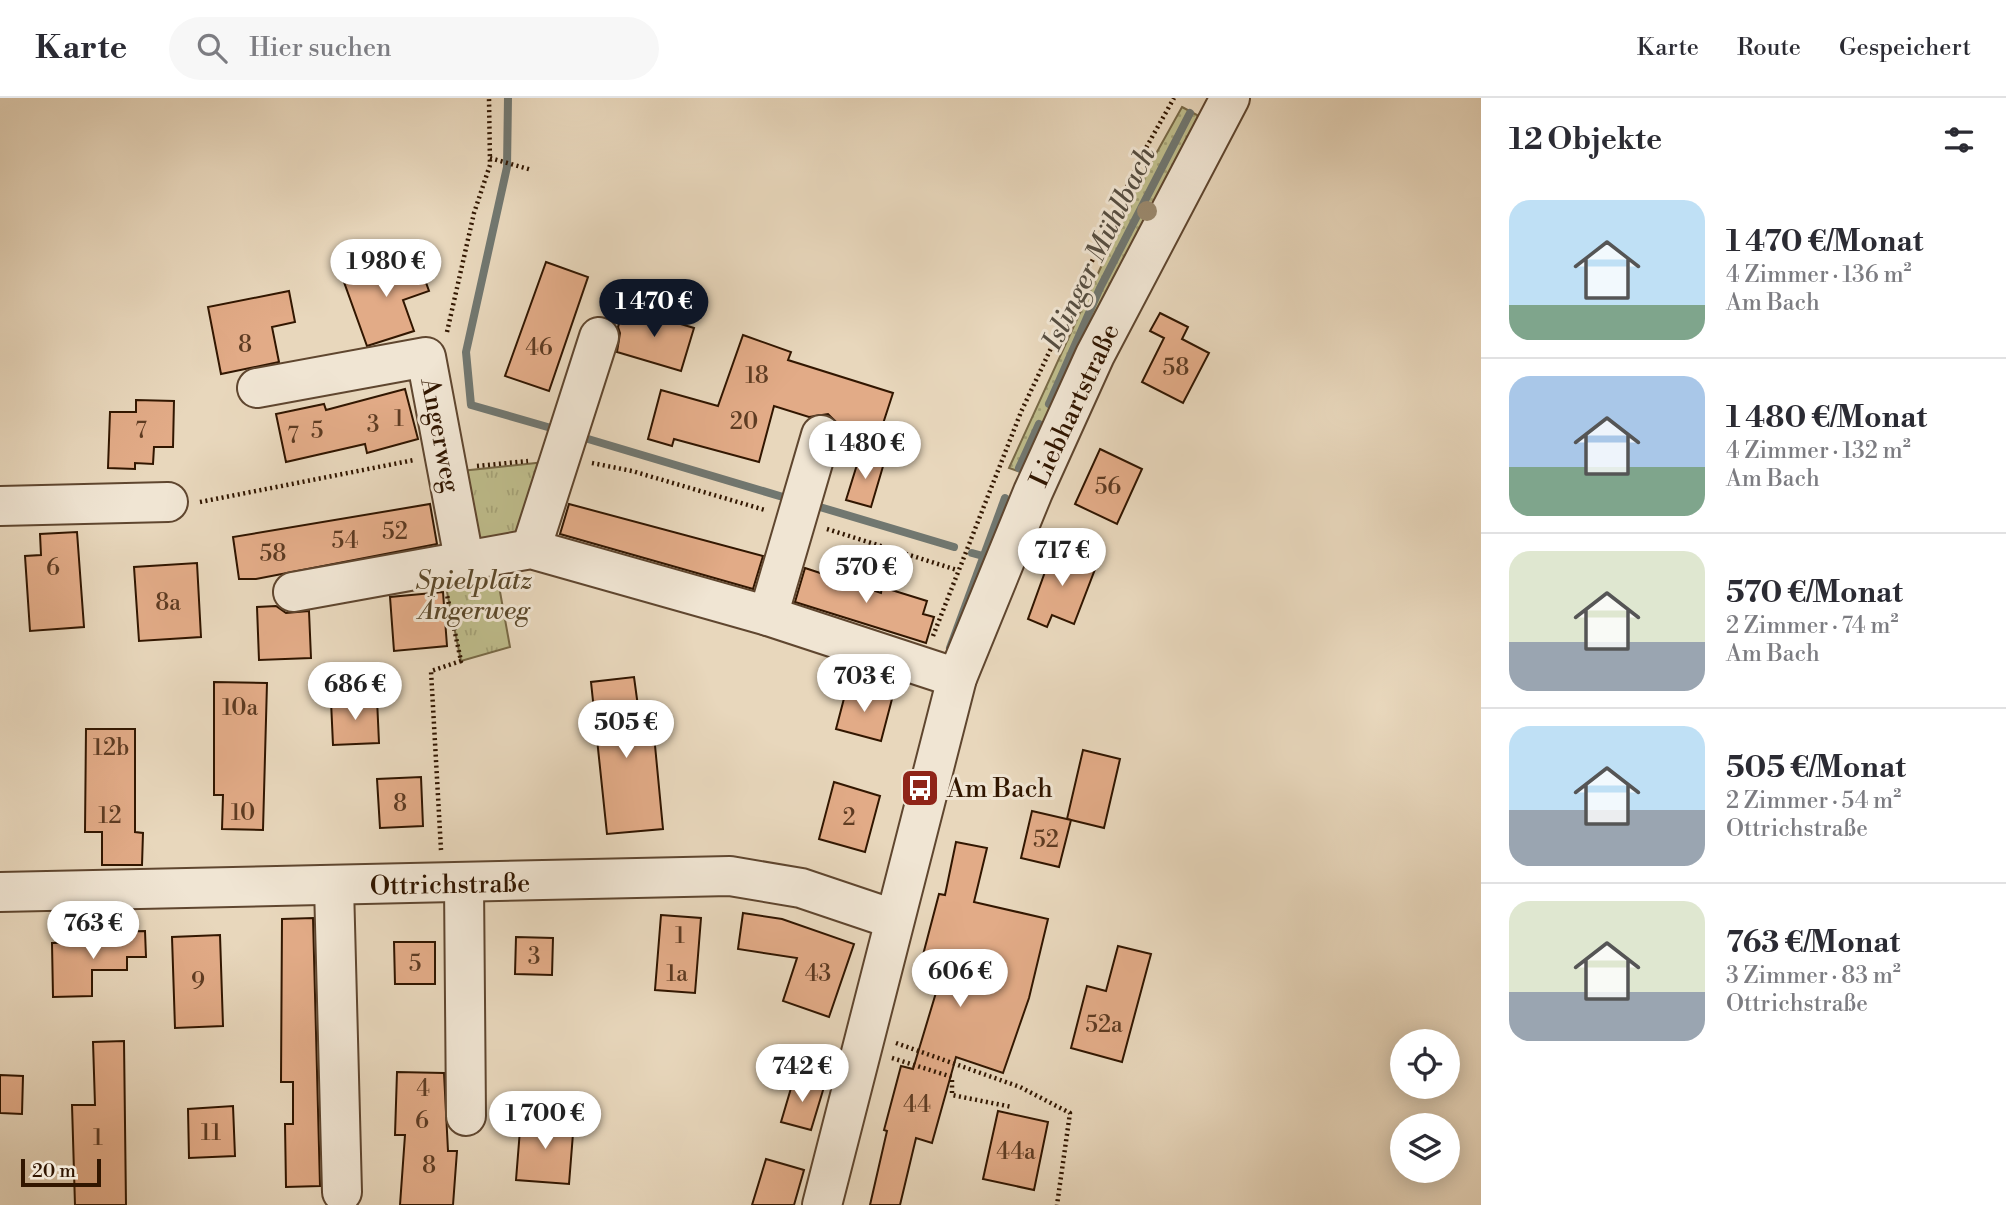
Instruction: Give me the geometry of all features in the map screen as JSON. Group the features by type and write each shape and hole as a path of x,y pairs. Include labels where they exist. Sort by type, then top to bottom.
{"street":[{"name":"Liebhartstraße","path":"822,1205 893,919 940,672 1033,492 1095,355 1230,98"},
{"path":"531,549 599,337"},
{"name":"Angerweg","path":"257,388 426,357 446,462 455,561"},
{"path":"768,616 821,435"},
{"path":"0,506 168,502"},
{"path":"293,592 531,549 768,616 940,672"},
{"name":"Ottrichstraße","path":"0,892 730,876 801,888 893,919"},
{"path":"452,884 466,1116"},
{"path":"334,886 342,1192"}],"path":[{"path":"426,357 446,335 490,158 489,98"},
{"path":"940,672 957,569 1021,412 1142,155 1174,98"},
{"path":"490,158 532,170"},
{"path":"168,502 181,506 565,442 632,471 800,507 957,569"},
{"path":"452,884 441,853 431,671 461,661 443,572 455,561"},
{"path":"898,1044 1020,1087 1070,1113 1057,1205"},
{"path":"892,1057 952,1077 952,1095 1012,1107"}],"green space":[{"path":"1182,107 1197,115 1201,123 1026,474 1009,468 1138,186"},
{"path":"555,461 527,545 468,555 452,472"},
{"name":"Spielplatz Angerweg","path":"495,564 510,647 461,661 443,572"}],"building":[{"path":"416,255 429,291 403,300 414,331 367,346 344,282"},
{"path":"546,262 588,277 549,391 505,376"},
{"path":"289,291 295,322 272,327 279,362 221,374 208,307"},
{"path":"624,307 694,328 681,371 617,352 620,333 618,327"},
{"path":"1160,313 1188,327 1182,339 1209,353 1183,403 1142,382 1164,338 1150,331"},
{"path":"743,335 791,352 788,360 893,393 878,439 841,427 828,414 809,417 774,406 759,462 674,439 672,446 648,439 661,390 718,406"},
{"path":"405,389 418,439 367,453 365,444 286,462 276,414 324,404 326,410"},
{"path":"136,400 174,401 173,447 154,447 153,464 135,463 135,469 108,468 110,412 136,412"},
{"path":"1100,449 1142,469 1117,524 1075,504"},
{"path":"860,455 884,463 871,507 846,500"},
{"path":"430,504 437,544 256,579 239,579 233,537"},
{"path":"569,504 763,556 753,589 560,534"},
{"path":"77,532 84,627 30,631 25,556 41,555 40,534"},
{"path":"1054,547 1097,564 1074,624 1052,615 1047,627 1028,619"},
{"path":"197,563 201,637 139,641 134,567"},
{"path":"805,568 881,593 882,587 927,601 923,614 934,617 926,643 795,602"},
{"path":"443,592 447,646 394,651 390,597"},
{"path":"276,606 286,613 309,611 311,658 259,660 257,607"},
{"path":"634,677 642,736 654,735 663,829 607,834 591,682"},
{"path":"214,682 267,683 263,830 222,829 223,795 214,795"},
{"path":"847,687 892,699 881,741 836,729"},
{"path":"377,699 379,743 333,745 331,701"},
{"path":"86,729 135,729 135,832 143,833 142,865 102,865 102,832 85,832"},
{"path":"1083,750 1120,759 1104,828 1067,819"},
{"path":"421,777 423,826 380,828 377,779"},
{"path":"834,782 880,796 865,852 819,839"},
{"path":"1032,811 1071,820 1059,867 1021,858"},
{"path":"956,842 987,848 974,902 1048,919 1029,998 1003,1073 956,1057 932,1143 916,1138 900,1205 870,1205 887,1131 884,1130 901,1066 913,1069 941,976 919,970 939,894 945,895"},
{"path":"743,913 782,919 854,944 829,1017 783,1001 797,958 738,949"},
{"path":"661,915 701,918 695,993 655,990"},
{"path":"313,918 320,1186 286,1187 285,1124 293,1124 293,1082 281,1082 282,919"},
{"path":"145,931 146,957 127,957 127,970 92,970 92,996 53,997 52,943 101,942 100,932"},
{"path":"220,935 223,1026 175,1028 172,937"},
{"path":"516,937 553,938 552,975 515,974"},
{"path":"394,942 435,942 435,984 395,984"},
{"path":"1118,946 1151,954 1122,1062 1071,1048 1087,986 1106,991"},
{"path":"124,1041 126,1205 75,1205 72,1105 95,1105 93,1042"},
{"path":"397,1072 444,1073 448,1151 457,1151 453,1205 400,1205 405,1135 395,1135"},
{"path":"0,1075 23,1076 22,1114 0,1113"},
{"path":"794,1078 824,1087 811,1130 781,1122"},
{"path":"233,1106 235,1156 189,1158 188,1109"},
{"path":"998,1111 1048,1122 1034,1190 983,1179"},
{"path":"521,1117 574,1121 569,1184 516,1180"},
{"path":"766,1159 804,1170 794,1205 752,1205"}],"waterway":[{"path":"508,98 507,167 466,352 471,405 558,430"},
{"name":"Islinger Mühlbach","path":"1049,404 1100,288 1190,113"},
{"name":"Islinger Mühlbach","path":"1019,468 1039,424"},
{"path":"578,436 793,500"},
{"name":"Islinger Mühlbach","path":"950,648 1005,498"},
{"path":"813,505 954,547"},
{"path":"972,553 983,556"}],"place":[{"name":"Am Bach","path":"920,788"}]}
